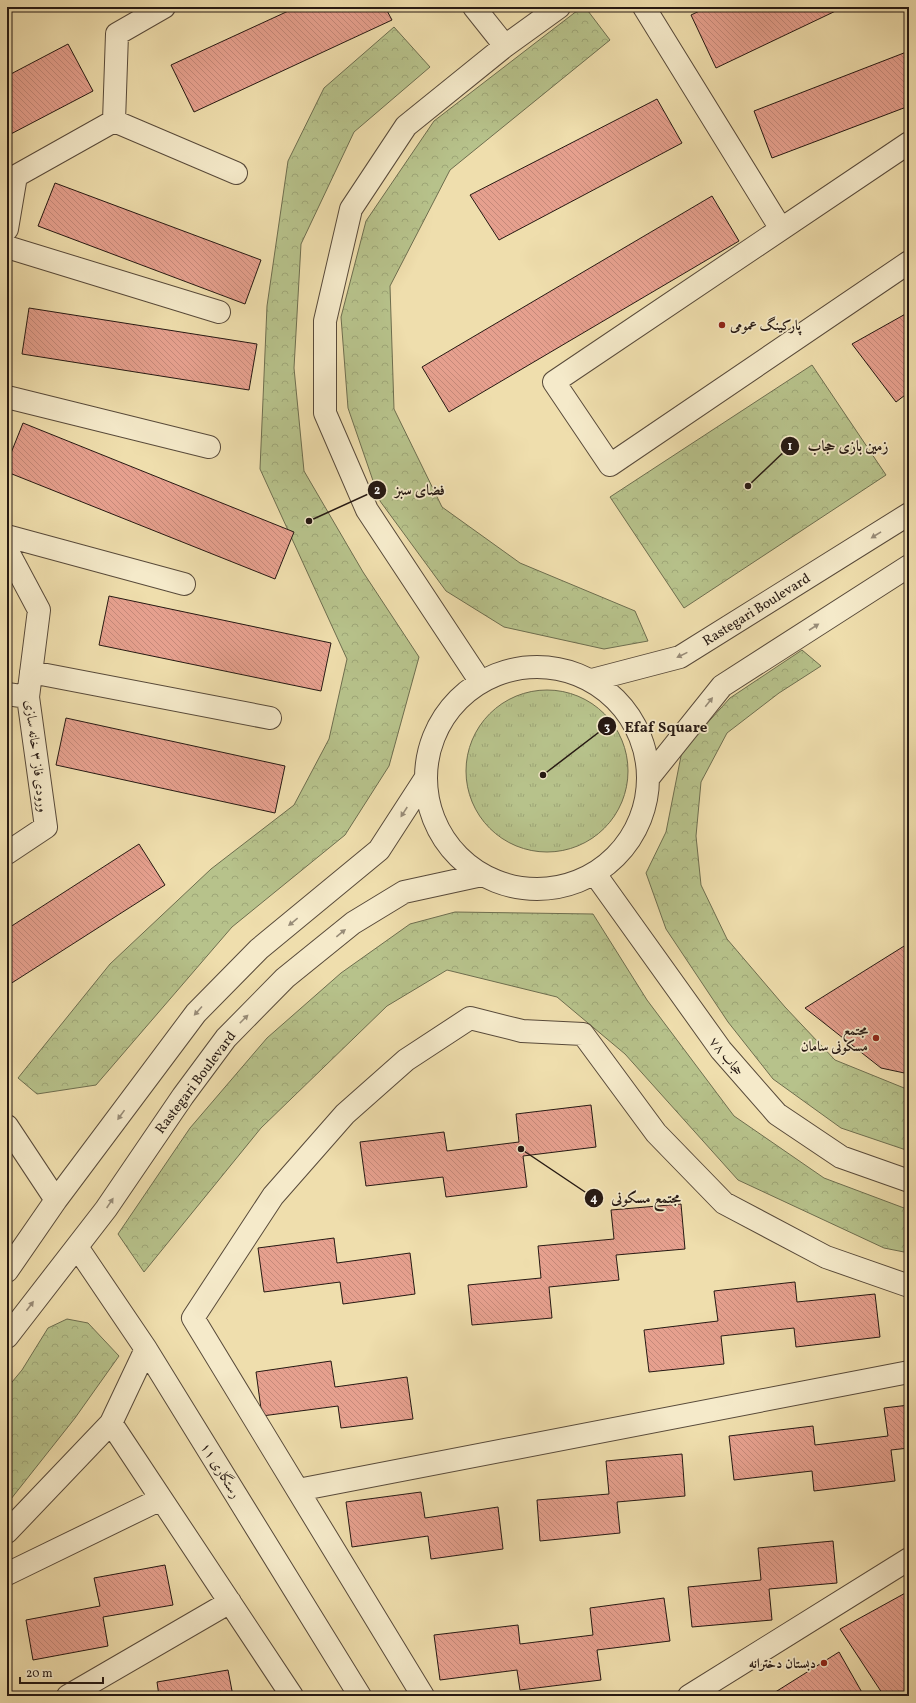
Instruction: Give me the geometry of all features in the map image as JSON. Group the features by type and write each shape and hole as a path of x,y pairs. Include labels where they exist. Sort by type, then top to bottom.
{"street":[{"path":"114,121 117,34 164,7"},
{"path":"474,7 505,46"},
{"path":"480,682 367,510 337,441 325,413 325,321 351,209 406,126 505,46 559,7"},
{"path":"644,7 781,229"},
{"path":"114,121 236,173"},
{"path":"7,229 16,176 114,121"},
{"path":"909,143 554,382 610,465 909,262"},
{"path":"7,247 219,312"},
{"path":"7,397 210,447"},
{"name":"Rastegari Boulevard","path":"592,680 680,656 909,514"},
{"path":"7,536 184,584"},
{"name":"ورودی فاز ۳ خانه سازی","path":"7,550 39,610 28,697 46,827 7,853"},
{"path":"650,776 722,686 909,566"},
{"path":"536,666 565,670 592,680 616,698 634,721 645,748 650,776 646,805 635,832 617,856 595,874 568,885 539,889 510,886 482,875 459,858 441,834 429,808 425,779 429,750 440,723 457,700 480,682 507,670 536,666"},
{"path":"31,672 270,718"},
{"path":"7,694 28,697"},
{"path":"7,1271 56,1200 196,1013 259,949 330,892 379,850 425,779"},
{"name":"حجاب ۷۸","path":"595,874 721,1050 777,1114 841,1157 909,1181"},
{"name":"Rastegari Boulevard","path":"7,1338 106,1209 183,1096 226,1038 285,978 353,923 404,892 482,875"},
{"path":"422,1696 193,1318 273,1196 346,1114 406,1060 470,1018 522,1031 583,1034 656,1133 724,1203 826,1258 909,1286"},
{"path":"7,1126 56,1200"},
{"name":"رستگاری ۱۱","path":"76,1247 146,1349 360,1696"},
{"path":"7,1532 111,1423 146,1349"},
{"path":"298,1490 909,1372"},
{"path":"111,1423 292,1696"},
{"path":"7,1574 161,1499"},
{"path":"690,1696 909,1559"},
{"path":"68,1696 230,1602"}],"green space":[{"path":"582,7 585,7 610,40 450,170 390,286 394,409 442,507 520,563 635,611 648,641 604,649 504,627 446,591 380,501 348,408 341,317 366,221 434,121"},
{"path":"394,27 430,67 354,132 301,244 294,368 304,471 363,572 419,657 389,766 345,835 232,927 96,1085 37,1094 18,1078 110,964 211,869 294,805 329,739 347,659 260,469 267,306 288,161 324,88"},
{"path":"812,365 886,475 684,608 610,497"},
{"path":"802,650 821,666 779,693 727,733 701,782 696,836 701,885 727,939 785,1007 835,1060 909,1090 909,1151 841,1128 773,1079 728,1022 666,929 646,873 666,832 682,751 730,698"},
{"path":"547,690 578,696 598,708 610,720 622,740 628,771 622,802 610,822 598,834 578,846 547,852 516,846 496,834 484,822 472,802 466,771 472,740 484,720 496,708 516,696"},
{"path":"455,912 593,914 647,1000 734,1116 824,1178 904,1208 909,1208 909,1253 884,1248 738,1180 625,1054 557,997 447,970 387,1006 261,1128 144,1272 118,1234 190,1128 267,1038 341,973 410,924"},
{"path":"67,1319 88,1323 119,1356 75,1418 7,1504 7,1388 22,1370 48,1328"}],"building":[{"path":"297,7 385,7 392,20 194,112 171,65"},
{"path":"708,7 844,7 716,68 691,15"},
{"path":"68,44 93,91 7,136 7,76"},
{"path":"909,51 909,106 772,158 754,111"},
{"path":"657,99 682,143 499,240 470,195"},
{"path":"55,183 261,260 245,304 38,226"},
{"path":"712,196 739,241 449,412 422,367"},
{"path":"29,308 257,344 249,390 22,354"},
{"path":"909,312 909,392 896,402 852,344"},
{"path":"23,423 294,532 275,579 7,472 7,463"},
{"path":"109,596 331,643 321,691 99,645"},
{"path":"66,718 285,766 275,813 56,765"},
{"path":"139,844 165,885 7,986 7,929"},
{"name":"مجتمع مسکونی سامان","path":"909,943 909,1074 881,1068 805,1008"},
{"path":"591,1105 596,1147 523,1156 527,1187 446,1197 443,1177 366,1186 360,1142 444,1132 447,1151 519,1142 516,1114"},
{"path":"681,1204 685,1249 616,1255 619,1280 549,1287 552,1318 472,1325 468,1285 541,1278 538,1246 614,1239 611,1210"},
{"path":"334,1238 337,1263 410,1253 415,1294 343,1304 340,1282 264,1292 258,1248"},
{"path":"795,1282 797,1302 875,1294 880,1337 796,1347 794,1328 721,1336 724,1364 649,1372 644,1330 718,1321 714,1291"},
{"path":"331,1361 335,1387 407,1377 413,1419 341,1428 338,1406 262,1416 256,1372"},
{"path":"909,1405 909,1448 891,1450 895,1481 814,1491 812,1471 734,1480 729,1436 813,1426 815,1445 888,1436 884,1408"},
{"path":"682,1454 685,1496 617,1502 620,1533 540,1541 537,1500 609,1494 606,1461"},
{"path":"421,1492 425,1518 498,1507 503,1549 431,1559 428,1536 352,1547 346,1502"},
{"path":"833,1541 837,1583 769,1589 772,1620 692,1627 688,1587 761,1580 758,1548"},
{"path":"165,1565 173,1605 103,1617 108,1646 33,1660 26,1620 100,1606 94,1578"},
{"path":"909,1591 909,1696 884,1696 840,1629"},
{"path":"664,1598 670,1641 597,1650 601,1680 520,1690 517,1670 440,1680 434,1635 518,1625 520,1644 593,1635 590,1608"},
{"path":"839,1652 864,1696 769,1696"},
{"path":"228,1670 233,1696 159,1696 157,1682"},
{"path":"7,1672 11,1694 7,1694"}],"place":[{"name":"پارکینگ عمومی","path":"722,325"},
{"name":"زمین بازی حجاب","path":"748,486"},
{"name":"فضای سبز","path":"309,521"},
{"name":"Efaf Square","path":"543,775"},
{"name":"مجتمع مسکونی سامان","path":"876,1038"},
{"name":"مجتمع مسکونی","path":"521,1149"},
{"name":"دبستان دخترانه","path":"824,1663"}]}
